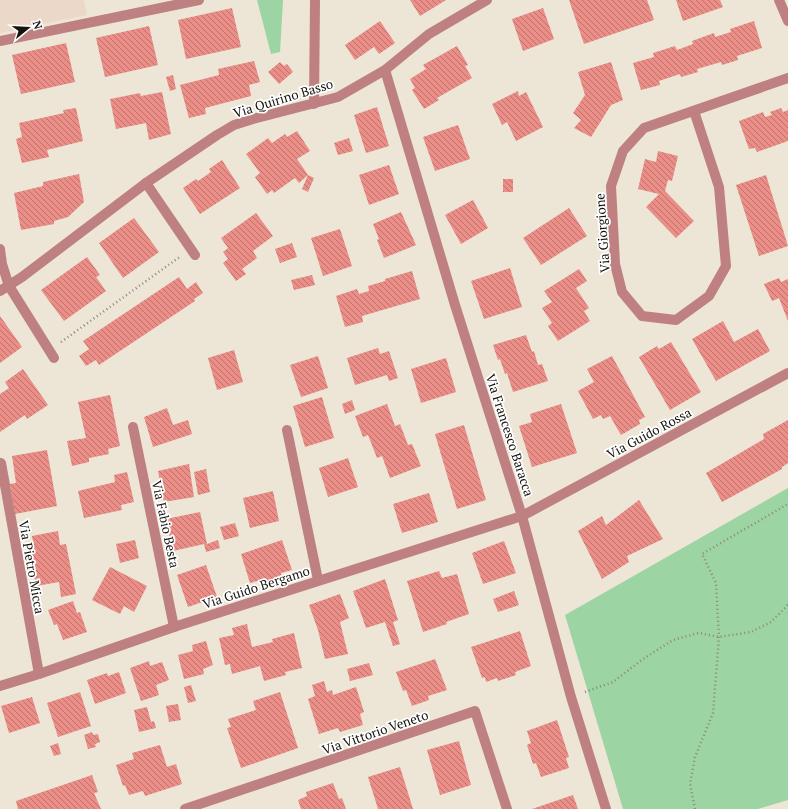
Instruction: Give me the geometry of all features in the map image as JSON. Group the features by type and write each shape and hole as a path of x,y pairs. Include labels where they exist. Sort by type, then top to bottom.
{"street":[{"path":"0,41 199,0"},
{"path":"314,104 315,0"},
{"name":"Via Quirino Basso","path":"4,288 146,183 216,135 234,125 253,119 338,97 385,70 429,34 487,0"},
{"path":"779,0 788,21"},
{"name":"Via Francesco Baracca","path":"385,70 455,305 522,516 571,697 606,809"},
{"name":"Via Giorgione","path":"694,111 719,187 726,266 709,296 676,320 642,316 622,292 615,264 612,186 623,151 644,128 788,78"},
{"path":"146,183 193,252"},
{"path":"0,249 4,288 52,354"},
{"name":"Via Guido Rossa","path":"522,516 788,373"},
{"name":"Via Fabio Besta","path":"133,427 174,627"},
{"path":"287,430 318,580"},
{"name":"Via Pietro Micca","path":"1,464 39,674"},
{"name":"Via Guido Bergamo","path":"0,686 318,580 522,516"},
{"name":"Via Vittorio Veneto","path":"185,809 475,711 507,809"}],"path":[{"path":"52,354 193,252"},
{"path":"696,809 690,784 695,757 713,713 719,637 716,583 702,554 788,504"},
{"path":"571,697 613,682 643,659 673,640 699,633 719,637 752,632 770,622 788,604"}],"shaded area":[{"path":"0,0 84,0 87,15 0,33"}],"green space":[{"path":"257,0 283,0 280,52 271,54"},
{"path":"788,488 788,800 758,809 623,809 565,615"}],"building":[{"path":"410,0 446,0 420,16"},
{"path":"569,0 647,0 654,20 584,44"},
{"path":"676,0 720,0 723,7 683,21"},
{"path":"232,8 241,47 186,59 178,20"},
{"path":"543,8 554,39 523,51 512,19"},
{"path":"380,21 395,43 379,54 374,47 355,60 345,45"},
{"path":"754,21 762,48 737,56 738,60 722,65 721,62 697,69 698,72 681,77 680,74 659,81 660,85 641,90 633,63 654,57 653,53 675,46 677,50 693,44 692,41 714,33 715,37 731,32 730,29"},
{"path":"149,26 158,65 105,77 96,38"},
{"path":"66,43 75,82 21,94 12,55"},
{"path":"457,46 468,65 465,66 472,78 437,98 439,100 424,109 412,90 415,88 410,79 426,69 423,65"},
{"path":"254,61 260,82 249,85 251,96 205,108 206,114 189,118 180,85 219,75 218,69"},
{"path":"280,62 284,66 287,64 293,72 279,84 268,72"},
{"path":"611,62 623,100 611,105 591,137 574,128 581,120 573,113 585,95 578,72"},
{"path":"173,75 176,89 170,91 166,77"},
{"path":"518,91 519,96 526,92 543,127 516,141 507,122 502,125 492,104"},
{"path":"162,92 171,134 149,140 146,123 116,129 110,99 140,93 141,96"},
{"path":"377,107 389,146 366,153 354,115"},
{"path":"76,108 83,141 47,150 49,157 22,163 16,139 22,137 19,123 64,113 63,110"},
{"path":"781,108 783,112 788,110 788,141 757,152 755,148 749,149 739,121 763,112 765,117 772,115 770,112"},
{"path":"458,125 470,159 435,171 423,137"},
{"path":"297,131 310,151 297,159 308,175 299,183 295,178 274,193 272,190 267,194 255,177 260,173 246,154 268,138 272,143 285,134 287,137"},
{"path":"349,138 353,151 338,155 334,143"},
{"path":"658,151 678,156 672,181 668,180 665,191 694,221 676,238 646,207 659,194 638,189 645,159 656,162"},
{"path":"222,160 240,188 200,214 183,188 196,179 198,181 211,172 209,169"},
{"path":"389,165 399,194 369,205 359,175"},
{"path":"79,174 84,202 68,217 54,221 54,224 21,230 14,193 43,186 43,182"},
{"path":"308,175 314,178 308,192 302,189"},
{"path":"766,175 788,246 759,256 736,185"},
{"path":"503,179 513,179 513,192 503,192"},
{"path":"473,200 488,228 461,244 445,215"},
{"path":"569,208 587,236 541,265 523,238"},
{"path":"401,212 416,245 384,258 373,224"},
{"path":"256,213 273,236 253,251 257,258 242,269 246,274 236,281 223,263 228,259 223,252 228,248 221,238"},
{"path":"134,218 159,252 123,278 99,243"},
{"path":"340,229 352,266 323,276 311,238"},
{"path":"292,243 297,257 280,263 275,249"},
{"path":"87,257 100,275 96,277 106,291 64,321 41,290"},
{"path":"510,268 522,307 484,319 471,281"},
{"path":"579,269 587,281 576,288 589,308 584,311 590,321 558,341 548,326 552,323 542,308 552,302 544,291"},
{"path":"412,271 420,299 362,316 363,322 345,327 336,296 357,289 359,294 369,291 368,286"},
{"path":"312,275 315,285 294,290 291,280"},
{"path":"179,277 187,289 196,282 203,293 194,299 195,301 99,365 96,360 86,366 79,356 89,349 83,341"},
{"path":"779,278 781,282 788,279 788,321 779,298 772,301 764,284"},
{"path":"0,316 22,347 0,363"},
{"path":"723,321 734,342 758,329 770,351 716,381 692,339"},
{"path":"526,335 532,352 534,351 538,365 542,364 548,381 513,392 507,373 505,374 500,359 498,360 493,345"},
{"path":"671,342 701,392 670,410 639,357 657,346 659,349"},
{"path":"378,348 380,354 389,351 398,378 389,381 387,375 355,385 347,358"},
{"path":"234,350 243,382 217,390 208,358"},
{"path":"318,356 328,388 301,397 290,365"},
{"path":"612,356 645,417 639,420 640,424 621,435 610,416 603,419 601,415 593,419 578,391 594,382 587,369"},
{"path":"446,358 456,392 421,403 411,369"},
{"path":"23,369 48,405 27,419 25,415 0,432 0,394 9,388 5,382"},
{"path":"110,395 120,446 108,449 109,454 89,458 89,462 72,466 67,441 86,438 78,402"},
{"path":"322,397 334,438 305,447 293,406"},
{"path":"352,400 355,410 345,414 342,404"},
{"path":"387,404 395,426 400,424 408,445 412,444 421,466 390,478 382,456 377,458 368,435 363,437 355,416"},
{"path":"561,404 577,453 532,467 519,426 532,422 530,414"},
{"path":"167,408 173,425 188,420 192,434 153,447 144,417"},
{"path":"788,420 788,463 782,467 782,469 722,502 706,473 764,439 763,434"},
{"path":"464,425 486,500 457,509 435,434"},
{"path":"47,450 57,506 15,514 10,484 16,483 12,456"},
{"path":"348,458 358,487 328,497 319,468"},
{"path":"189,464 194,497 164,502 158,471"},
{"path":"206,469 210,492 198,495 194,472"},
{"path":"127,472 134,502 121,505 122,510 84,518 78,491 115,482 114,475"},
{"path":"273,491 279,521 250,528 243,498"},
{"path":"429,493 438,522 402,533 393,504"},
{"path":"639,500 663,539 627,556 629,562 602,579 578,531 602,516 606,525"},
{"path":"200,512 207,544 218,540 220,548 206,552 204,544 173,551 166,519"},
{"path":"235,523 239,536 224,540 220,527"},
{"path":"58,531 60,545 66,544 76,594 61,597 59,582 36,586 29,549 34,548 32,536"},
{"path":"135,540 139,558 120,563 116,544"},
{"path":"282,540 292,570 281,573 282,578 262,584 261,580 250,583 241,554"},
{"path":"504,541 516,573 483,584 472,553"},
{"path":"206,565 217,597 188,607 177,575"},
{"path":"110,567 147,586 134,612 124,606 120,614 92,600"},
{"path":"439,571 442,578 457,574 469,614 446,622 447,624 423,632 407,581"},
{"path":"385,579 398,620 393,622 400,644 393,646 385,622 366,628 353,591"},
{"path":"514,591 519,605 498,612 493,599"},
{"path":"340,594 349,618 340,622 348,654 325,659 318,630 309,605"},
{"path":"73,601 77,613 80,612 87,632 63,640 57,624 54,625 48,610"},
{"path":"247,624 252,647 273,642 272,639 294,633 302,668 285,672 286,675 264,681 260,666 232,674 230,664 225,665 219,638 234,635 232,628"},
{"path":"520,631 531,666 515,672 516,675 498,681 497,678 486,682 485,677 482,678 471,647"},
{"path":"206,641 213,665 203,669 204,674 184,679 178,655 193,651 192,645"},
{"path":"435,659 447,690 428,696 429,700 412,706 406,690 403,691 396,672"},
{"path":"149,661 150,666 162,662 169,680 156,685 159,695 141,701 130,668"},
{"path":"369,663 373,675 350,681 347,669"},
{"path":"119,672 126,693 95,704 87,680 107,673 108,676"},
{"path":"324,681 327,692 332,690 333,695 356,687 364,712 360,714 363,725 340,732 338,728 319,734 308,699 315,696 312,685"},
{"path":"191,685 196,701 188,703 184,687"},
{"path":"80,692 91,726 58,737 47,703"},
{"path":"280,692 298,748 241,768 227,728 231,727 228,719 256,710 253,701"},
{"path":"32,697 40,723 9,733 1,706"},
{"path":"178,704 181,720 169,722 166,706"},
{"path":"147,707 151,722 154,721 156,728 139,732 134,710"},
{"path":"557,720 569,757 566,758 569,768 541,777 536,763 533,764 527,745 531,743 527,731"},
{"path":"92,732 93,735 98,734 100,742 95,744 96,747 88,749 84,735"},
{"path":"459,741 471,785 440,795 427,750"},
{"path":"58,743 61,754 54,756 50,746"},
{"path":"160,745 167,767 176,764 182,784 145,796 143,791 129,795 125,785 123,786 116,765 134,759 132,753"},
{"path":"400,767 413,809 378,809 368,777"},
{"path":"92,775 98,792 94,793 101,809 18,809 16,801"},
{"path":"333,783 339,799 342,798 346,809 301,809 298,800 307,796 306,792"},
{"path":"573,795 578,809 532,809"}]}
